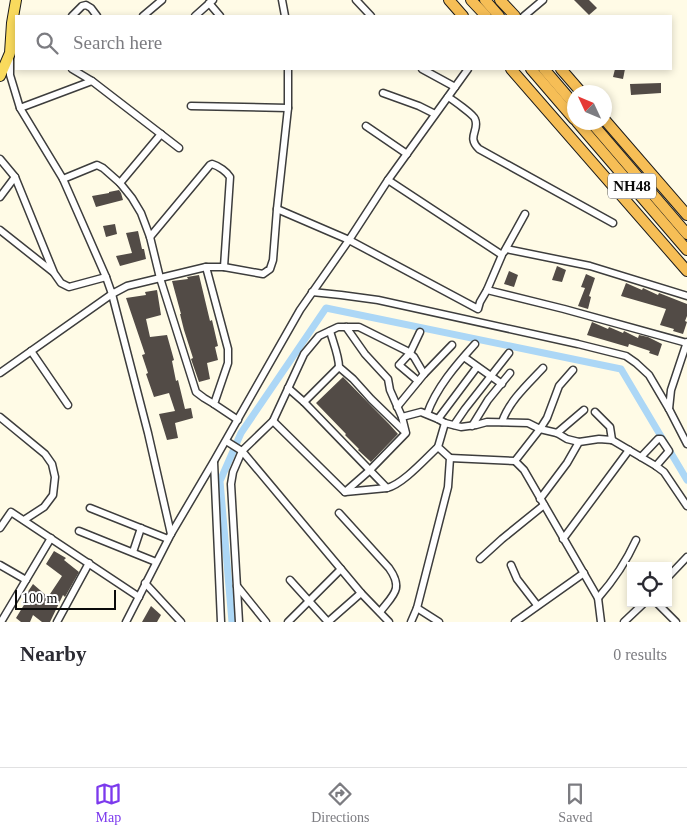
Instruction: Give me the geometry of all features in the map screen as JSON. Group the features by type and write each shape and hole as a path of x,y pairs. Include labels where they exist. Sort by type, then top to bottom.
{"highway":[{"path":"449,0 462,15"},
{"path":"471,0 485,15"},
{"path":"485,0 498,15"},
{"path":"500,0 514,15"},
{"path":"512,70 687,271"},
{"path":"532,70 567,111"},
{"path":"545,70 567,96"},
{"path":"562,70 575,85"},
{"path":"612,128 687,215"},
{"name":"NH48","path":"584,130 687,250"},
{"name":"NH48","path":"598,130 687,234"}],"main road":[{"path":"0,76 10,53 16,0"}],"street":[{"path":"282,0 285,15"},
{"path":"356,0 370,15"},
{"path":"525,15 543,0"},
{"path":"145,15 160,1"},
{"path":"196,15 211,2 219,15"},
{"path":"73,15 82,6 86,5 96,15"},
{"path":"10,53 10,75 20,108 63,179 112,294 148,433 169,536"},
{"path":"76,70 179,148"},
{"path":"0,373 112,294 127,286 206,267 224,267 263,274 270,269 274,260 277,209 288,108 288,70"},
{"path":"424,70 455,87"},
{"path":"126,622 169,536 227,442 300,310 388,180 467,70"},
{"path":"20,108 92,81"},
{"path":"383,93 435,114"},
{"path":"448,97 474,117 476,123 473,138 479,149 613,223"},
{"path":"191,106 288,108"},
{"path":"366,126 407,154"},
{"path":"120,183 162,134"},
{"path":"0,159 15,177 54,273 61,283 69,287 106,277"},
{"path":"63,179 97,165 120,183 132,198 150,237 160,278 196,392 238,420"},
{"path":"150,237 210,165 216,165 228,174 230,178 224,267"},
{"path":"0,197 15,177"},
{"path":"388,180 504,252 590,266 687,296"},
{"path":"277,209 349,240 478,309"},
{"path":"480,323 478,309 480,302 525,214"},
{"path":"0,230 54,273"},
{"path":"206,267 228,348 227,369 214,404"},
{"path":"487,290 687,343 671,390 668,409"},
{"path":"312,292 378,300 626,356 636,362 649,375 687,444"},
{"path":"239,622 231,484 232,472 241,450 273,421 304,354 319,336 338,327 360,327 410,353 424,374"},
{"path":"346,327 365,354 388,379 390,390 402,417 406,432"},
{"path":"304,402 339,367 339,359 330,331"},
{"path":"418,382 399,365 410,353 420,332"},
{"path":"427,414 429,406 438,391 475,344"},
{"path":"397,407 424,374 452,346"},
{"path":"31,351 68,406"},
{"path":"454,425 509,353"},
{"path":"464,357 502,384"},
{"path":"339,367 406,432"},
{"path":"438,419 477,367"},
{"path":"502,422 505,412 542,368"},
{"path":"515,460 540,429 547,418 559,386 574,370"},
{"path":"472,426 488,400 510,373"},
{"path":"288,388 304,402 387,488"},
{"path":"557,433 584,410"},
{"path":"402,417 420,412 445,423 461,427 476,426 487,422 528,423 579,442 599,438 612,440 664,472 687,506"},
{"path":"595,412 610,427 612,440"},
{"path":"0,417 45,454 52,464 55,477 53,495 44,507 24,520"},
{"path":"273,421 345,492"},
{"path":"345,492 394,486 438,447 445,423"},
{"path":"345,492 369,471 406,432"},
{"path":"641,457 658,439 661,439 669,451 656,466"},
{"path":"227,442 241,450 361,593 389,622"},
{"path":"480,559 542,502 579,442"},
{"path":"438,447 450,458 515,460 524,470 598,598 601,622"},
{"path":"564,539 629,450"},
{"path":"411,622 448,486 450,458"},
{"path":"214,461 221,622"},
{"path":"90,508 141,528 169,536"},
{"path":"0,528 11,512 139,596"},
{"path":"339,513 395,577 397,584 395,592 380,612"},
{"path":"133,552 141,528"},
{"path":"79,531 156,562"},
{"path":"1,622 51,538"},
{"path":"598,598 613,581 636,540"},
{"path":"672,573 687,557"},
{"path":"57,622 89,563"},
{"path":"0,565 26,580"},
{"path":"511,565 517,579 537,605"},
{"path":"292,621 341,569"},
{"path":"515,622 584,573"},
{"path":"290,580 328,622 361,593"},
{"path":"145,583 180,622"},
{"path":"237,586 266,622"},
{"path":"628,621 640,607"},
{"path":"661,607 676,622"},
{"path":"416,608 439,622"}],"building":[{"path":"574,0 589,0 597,8 589,15"},
{"path":"615,70 625,70 623,79 613,77"},
{"path":"661,83 661,93 631,95 630,84"},
{"path":"119,190 123,200 96,207 92,196"},
{"path":"115,224 117,234 106,237 103,226"},
{"path":"138,231 146,259 120,266 116,256 132,253 126,233"},
{"path":"557,266 566,270 562,282 552,280"},
{"path":"509,271 518,275 514,287 504,284"},
{"path":"586,274 595,278 589,296 591,297 588,309 578,306 585,288 581,287"},
{"path":"199,275 218,346 215,347 218,360 207,363 210,379 199,382 191,359 193,358 172,281 188,279 187,277"},
{"path":"626,283 687,304 685,321 687,322 683,334 660,325 666,309 621,296"},
{"path":"157,290 161,315 146,319 150,337 167,335 174,360 172,361 176,381 178,380 185,409 191,408 193,418 175,423 178,438 167,440 159,414 175,411 169,393 154,397 142,355 145,354 126,298 146,295 145,292"},
{"path":"592,322 608,329 609,327 623,333 624,331 638,338 639,335 648,337 662,344 658,356 649,353 650,351 629,344 628,347 587,335"},
{"path":"343,377 398,434 371,462 316,403"},
{"path":"54,551 66,558 64,560 79,572 65,597 63,595 50,622 42,622 33,615 30,622 21,622 16,618 30,595 27,593 33,584 48,597 62,576 46,564"},
{"path":"151,606 161,615 157,622 142,622"}],"waterway":[{"path":"232,622 220,481 241,433 326,308 621,369 687,480"}]}
